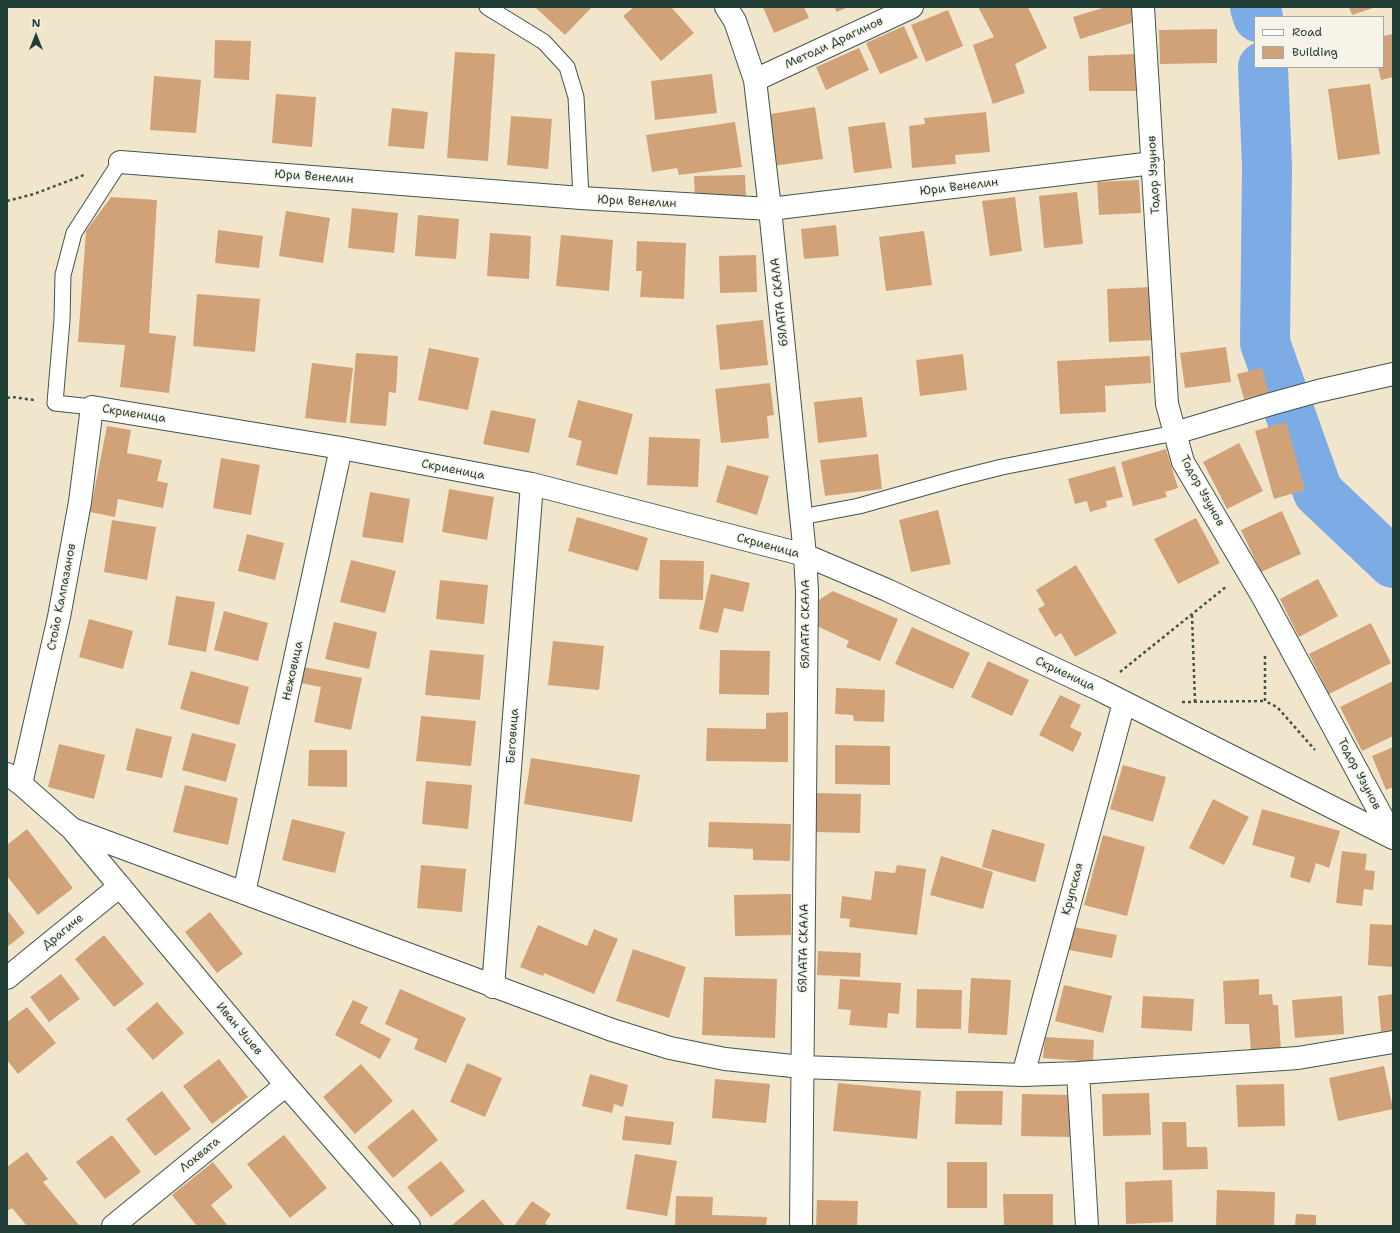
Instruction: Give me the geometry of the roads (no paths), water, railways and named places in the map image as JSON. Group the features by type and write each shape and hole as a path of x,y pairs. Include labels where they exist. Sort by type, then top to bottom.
{"street":[{"name":"бЯЛАТА СКАЛА","path":"726,7 735,21 755,80 770,209 805,555 807,591 800,1226"},
{"name":"Методи Драгинов","path":"755,80 912,7"},
{"name":"Тодор Узунов","path":"1143,7 1167,404 1183,462 1247,570 1393,838"},
{"name":"Юри Венелин","path":"120,162 581,198 770,209 1153,164"},
{"path":"1175,433 1318,391 1393,374"},
{"name":"Скриеница","path":"92,407 342,448 532,484 805,555 887,590 1098,689 1393,838"},
{"name":"Стойо Калпазанов","path":"14,779 59,617 80,502 92,407"},
{"name":"Нежовица","path":"244,893 342,448"},
{"name":"Беговица","path":"493,987 532,484"},
{"name":"Крупская","path":"1023,1075 1124,703"},
{"path":"14,779 72,829 493,987 612,1030 670,1048 725,1059 802,1067 1023,1075 1078,1073 1298,1058 1393,1042"},
{"name":"Иван Ушев","path":"72,829 286,1085 409,1226"},
{"name":"Драгиче","path":"7,978 120,886"},
{"path":"1078,1073 1087,1226"},
{"name":"Локвата","path":"113,1226 286,1085"}],"lane":[{"path":"487,7 544,42 567,67 576,97 581,198"},
{"path":"92,407 56,403 62,320 63,275 74,233 120,162"},
{"path":"801,517 859,506 1002,467 1175,433"}],"waterway":[{"path":"1255,7 1258,16"},
{"path":"1263,68 1267,166 1265,343 1318,492 1393,563"}]}
